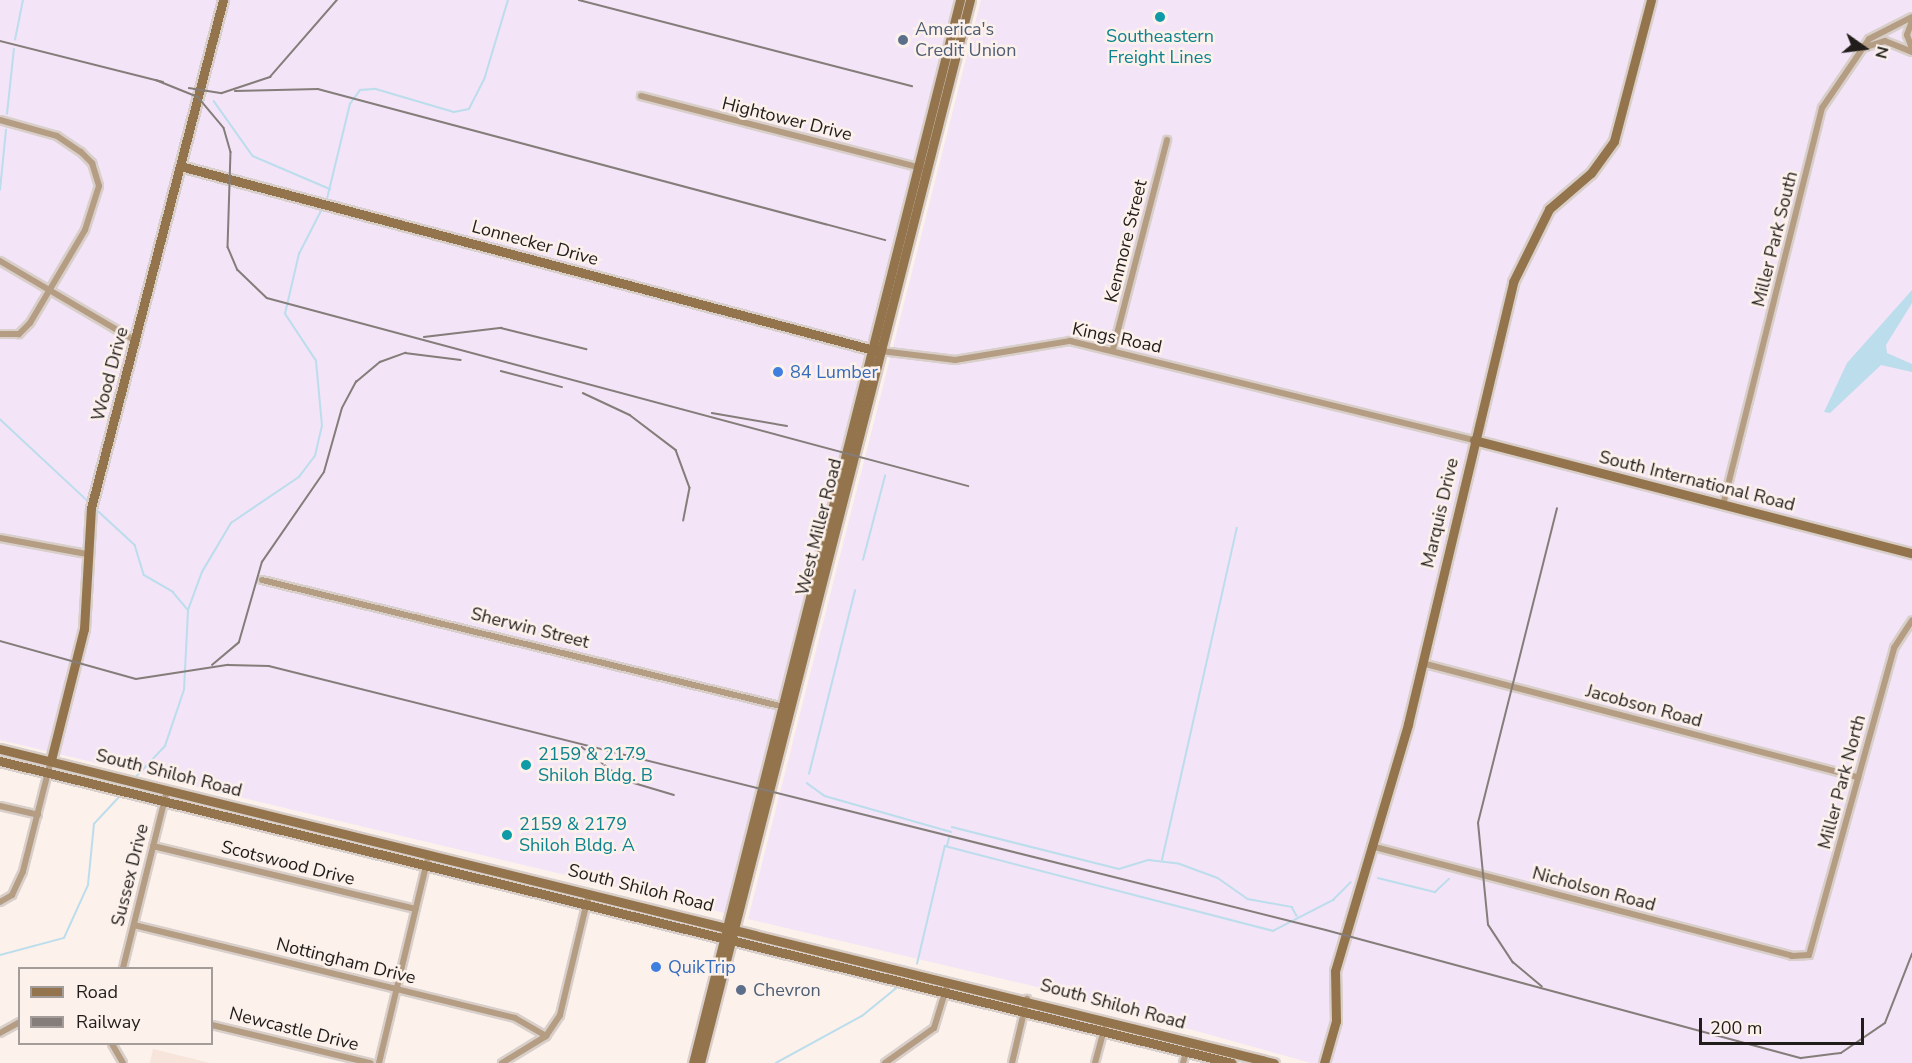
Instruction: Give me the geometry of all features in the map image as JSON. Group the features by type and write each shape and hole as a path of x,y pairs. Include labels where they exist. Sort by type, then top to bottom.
{"main road":[{"name":"West Miller Road","path":"923,169 960,0"},
{"name":"West Miller Road","path":"693,1063 729,931 923,169 970,0"},
{"name":"Marquis Drive","path":"1324,1063 1336,1021 1335,971 1422,663 1474,440 1520,260 1549,209 1591,173 1614,141 1651,0"},
{"name":"Wood Drive","path":"51,760 84,629 91,508 136,341 220,1"},
{"name":"Lonnecker Drive","path":"180,166 876,350"},
{"name":"South International Road","path":"1474,440 1912,553"},
{"name":"West Miller Road","path":"700,1063 761,787 785,707"},
{"name":"South Shiloh Road","path":"0,748 429,853 588,897 947,985 1025,1009 1232,1063"},
{"name":"South Shiloh Road","path":"0,761 427,864 588,897"},
{"name":"South Shiloh Road","path":"947,985 1027,999 1274,1063"}],"street":[{"name":"Miller Park South","path":"1723,505 1822,108 1860,49 1912,16"},
{"path":"1912,21 1907,35 1912,51"},
{"path":"1860,49 1885,41 1912,51"},
{"name":"Hightower Drive","path":"641,96 923,169"},
{"path":"0,120 57,136 87,158 97,177 94,212 25,329 0,334"},
{"name":"Kenmore Street","path":"1113,349 1167,140"},
{"path":"0,261 136,341"},
{"name":"Kings Road","path":"876,350 932,361 1031,343 1070,341 1113,349 1474,440"},
{"path":"0,538 87,554"},
{"name":"Sherwin Street","path":"262,580 785,707"},
{"name":"Miller Park North","path":"1809,955 1894,648 1912,620"},
{"name":"Jacobson Road","path":"1422,663 1858,777"},
{"path":"0,902 18,886 51,760"},
{"name":"Sussex Drive","path":"124,967 167,790"},
{"path":"0,806 38,815"},
{"name":"Scotswood Drive","path":"153,846 416,909"},
{"name":"Nicholson Road","path":"1371,846 1792,956 1809,955"},
{"path":"379,1063 429,853"},
{"path":"502,1063 546,1036 560,1015 588,897"},
{"name":"Nottingham Drive","path":"134,925 525,1021 546,1036"},
{"path":"885,1063 934,1028 947,985"},
{"path":"1011,1063 1027,999"},
{"path":"1095,1063 1106,1019"},
{"path":"0,1033 18,1023"},
{"name":"Newcastle Drive","path":"213,1025 370,1063"},
{"path":"1183,1063 1189,1041"},
{"path":"113,1045 123,1063"}],"shaded area":[{"path":"0,0 957,0 725,913 0,740"},
{"path":"981,0 1912,0 1912,1063 1311,1063 1046,989 748,919"},
{"path":"153,1049 210,1063 150,1063"}],"water":[{"path":"1912,290 1912,303 1886,345 1887,353 1912,364 1912,372 1881,365 1830,413 1824,412 1847,363"}],"waterway":[{"path":"15,40 23,0"},
{"path":"327,199 350,104 360,90 376,89 454,112 469,109 484,80 508,0"},
{"path":"7,114 14,49"},
{"path":"214,101 253,156 330,189"},
{"path":"0,190 6,130"},
{"path":"135,778 165,746 184,690 188,610 202,572 231,523 299,477 315,456 322,426 316,361 285,314 299,254 322,209"},
{"path":"0,419 88,501"},
{"path":"863,560 885,476"},
{"path":"96,509 135,545 144,575 173,592 188,610"},
{"path":"1162,860 1237,528"},
{"path":"809,774 855,591"},
{"path":"807,783 825,796 951,832"},
{"path":"0,955 64,938 88,885 94,824 121,795"},
{"path":"952,827 1119,869 1149,860 1180,864 1218,878 1248,899 1292,907 1297,916"},
{"path":"947,846 949,838"},
{"path":"917,964 945,846 1273,931 1333,900 1351,882"},
{"path":"1378,878 1435,892 1449,879"},
{"path":"776,1063 862,1016 900,985"}],"railway":[{"path":"189,88 222,93 270,77 337,0"},
{"path":"579,0 912,86"},
{"path":"0,41 163,82"},
{"path":"156,80 198,97 224,128 231,152 228,247 238,270 267,298 968,486"},
{"path":"235,91 318,89 885,240"},
{"path":"424,337 501,328 586,349"},
{"path":"212,665 239,642 262,562 324,472 342,408 356,382 380,362 405,353 461,360"},
{"path":"501,371 562,387"},
{"path":"583,393 630,415 676,450 690,488 684,520"},
{"path":"712,413 787,426"},
{"path":"1542,987 1513,963 1488,925 1478,823 1557,509"},
{"path":"0,641 136,679 228,665 269,666 1326,930 1801,1058 1841,1053 1885,1023 1912,954"},
{"path":"582,747 624,780 674,795"}],"place":[{"name":"Southeastern Freight Lines","path":"1160,17"},
{"name":"America's Credit Union","path":"903,40"},
{"name":"84 Lumber","path":"778,372"},
{"name":"2159 & 2179 Shiloh Bldg. B","path":"526,765"},
{"name":"2159 & 2179 Shiloh Bldg. A","path":"507,835"},
{"name":"QuikTrip","path":"656,967"},
{"name":"Chevron","path":"741,990"}]}
